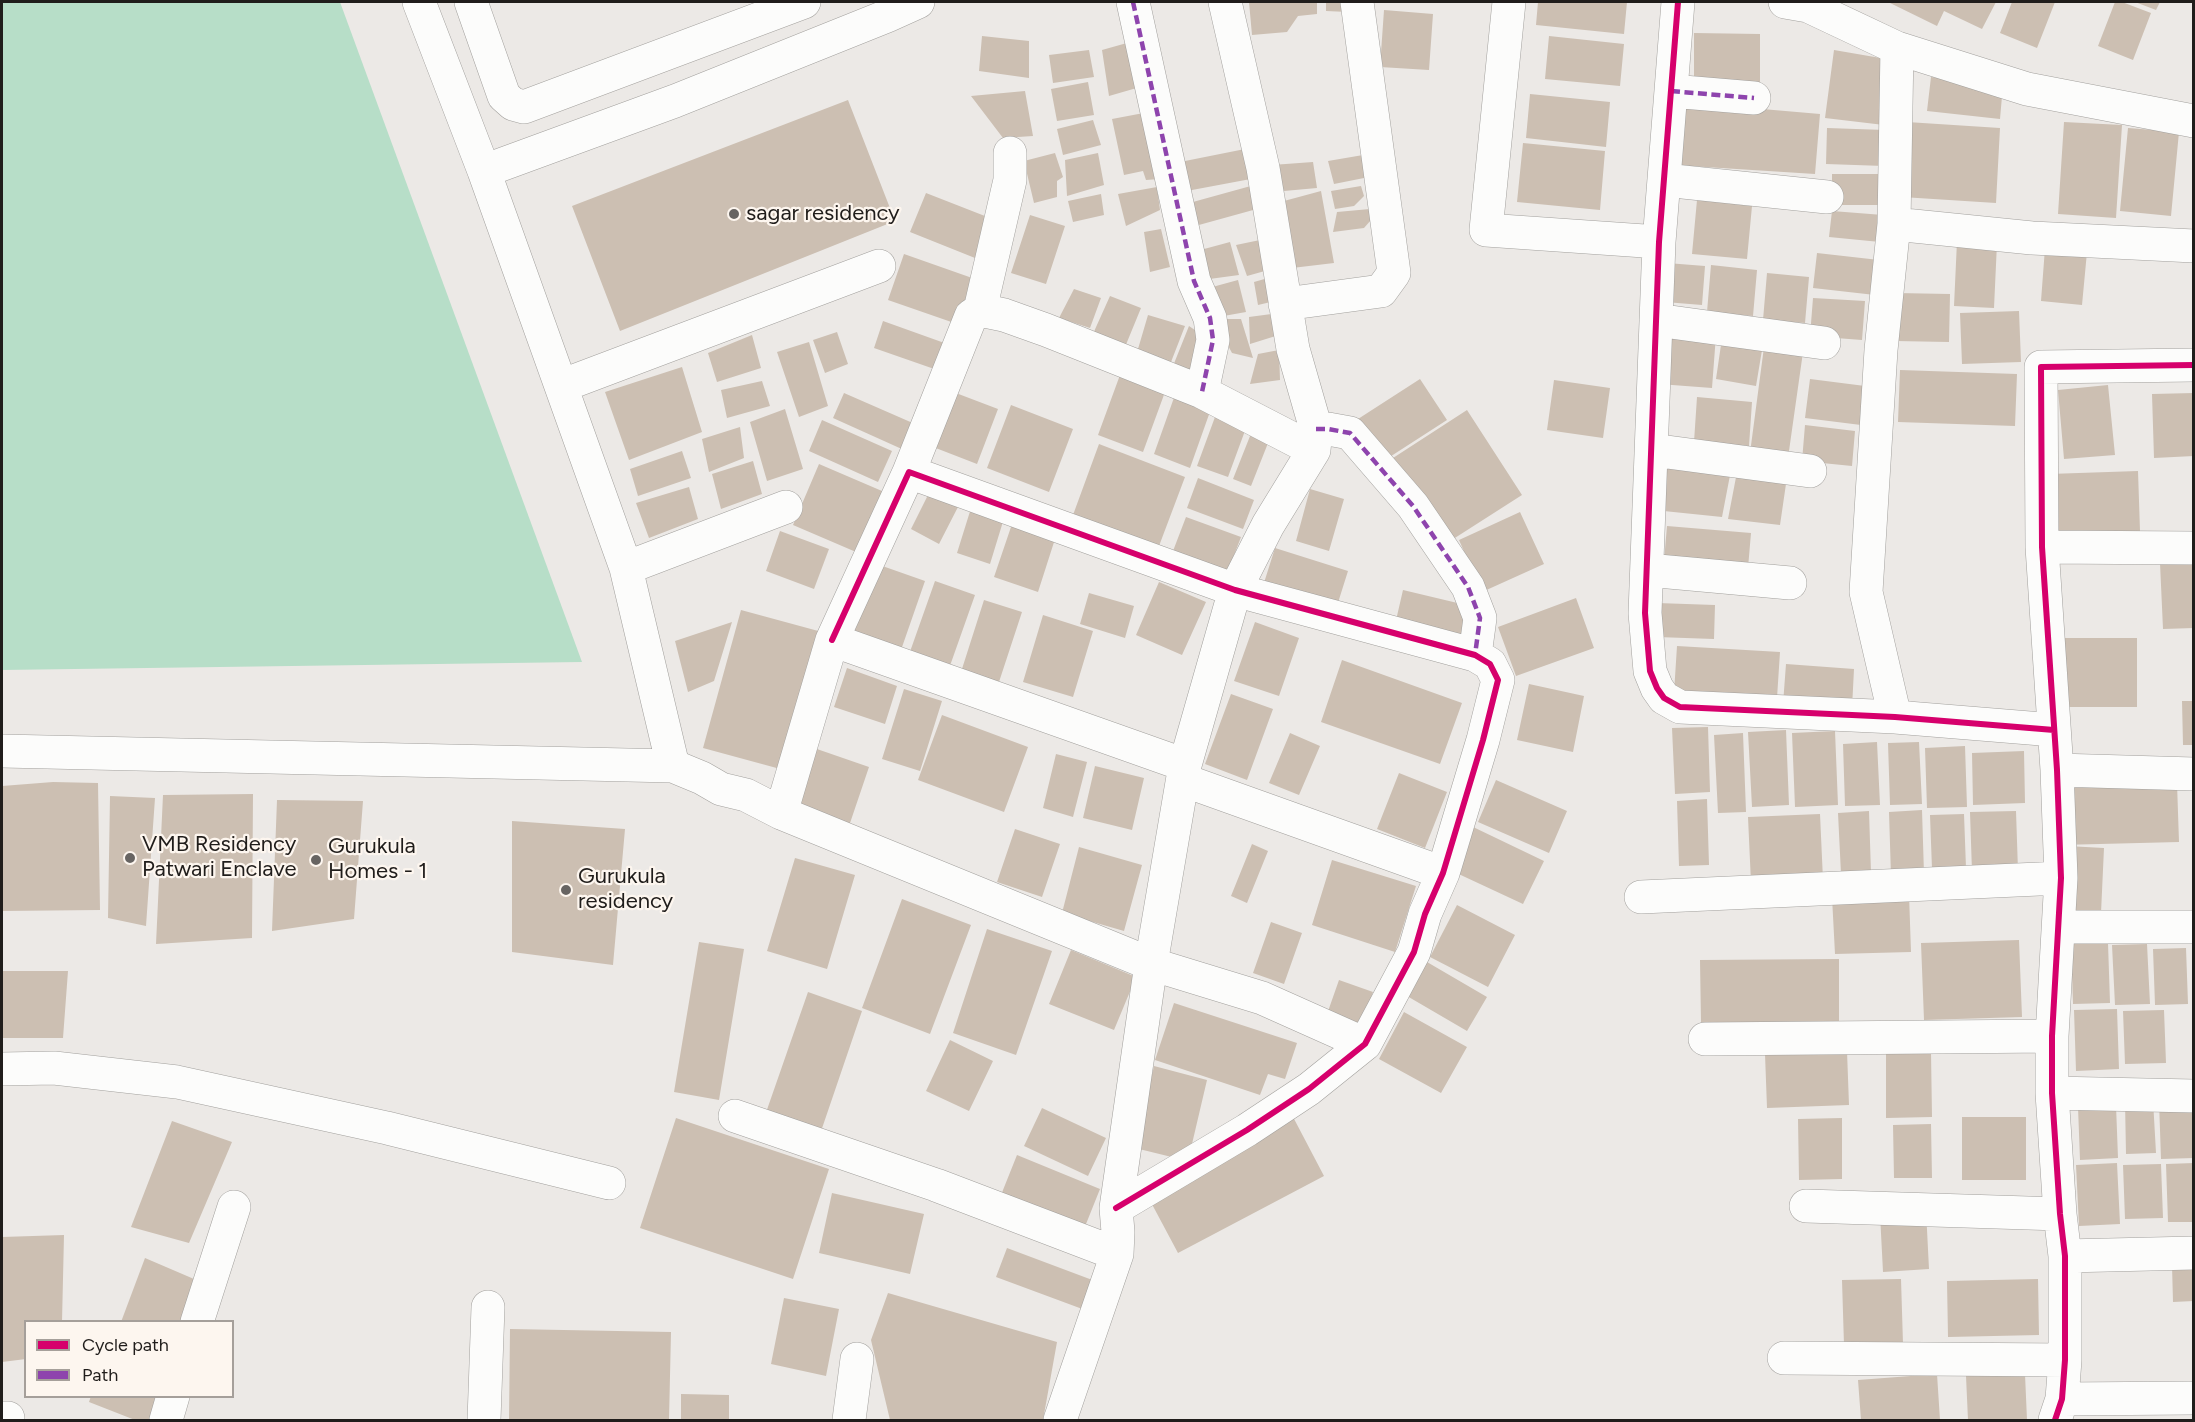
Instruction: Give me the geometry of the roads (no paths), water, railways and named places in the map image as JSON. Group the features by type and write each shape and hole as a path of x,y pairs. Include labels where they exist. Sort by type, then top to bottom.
{"street":[{"path":"418,2 484,171 626,568 673,766"},
{"path":"471,2 504,96 513,104 524,107 804,2"},
{"path":"1132,2 1194,281 1210,318 1213,340 1202,392"},
{"path":"1226,2 1263,168 1293,349 1315,440"},
{"path":"1285,304 1381,291 1394,273 1357,2"},
{"path":"1509,2 1486,230 1659,242"},
{"path":"1678,2 1659,242 1645,613 1650,671 1657,688 1664,698 1680,707 1895,717 2054,730"},
{"path":"1801,3 1897,48 2027,89 2193,121"},
{"path":"484,171 675,101 902,5"},
{"path":"1895,717 1866,592 1881,350 1894,224 1897,48"},
{"path":"1671,91 1754,98"},
{"path":"781,813 832,640 909,472 971,316 980,310 1010,180 1010,153"},
{"path":"1664,180 1827,197"},
{"path":"1894,224 2032,238 2193,246"},
{"path":"561,386 879,266"},
{"path":"980,310 1004,315 1046,330 1315,440"},
{"path":"1656,320 1824,343"},
{"path":"2193,365 2041,367 2042,547 2057,770 2061,878 2052,1036 2052,1093 2065,1256 2066,1360 2059,1410 2193,1398"},
{"path":"1060,1420 1117,1254 1116,1208 1150,964 1184,773 1235,590 1315,440 1328,429 1350,433 1413,506 1468,587 1480,618 1475,655"},
{"path":"1652,450 1810,471"},
{"path":"909,472 1235,590 1475,655 1490,664 1498,680 1486,729 1443,873 1425,914 1414,952 1365,1044 1309,1089 1247,1130 1116,1208"},
{"path":"626,568 786,507"},
{"path":"2042,547 2193,548"},
{"path":"1647,570 1790,584"},
{"path":"832,640 1443,873"},
{"path":"2,751 673,766 721,789 746,795 781,813 1150,964 1262,998 1365,1044"},
{"path":"2057,770 2193,774"},
{"path":"1641,897 2061,878"},
{"path":"2059,927 2193,927"},
{"path":"1705,1039 2052,1036"},
{"path":"2,1069 54,1068 177,1082 387,1128 609,1183"},
{"path":"2052,1093 2193,1096"},
{"path":"735,1116 936,1185 1117,1254"},
{"path":"1806,1206 2060,1214"},
{"path":"198,1320 234,1207"},
{"path":"2065,1256 2193,1253"},
{"path":"484,1420 488,1307"},
{"path":"1784,1358 2066,1360"},
{"path":"849,1420 856,1359"},
{"path":"166,1420 172,1398"}],"place":[{"name":"sagar residency","path":"734,214"},
{"name":"VMB Residency Patwari Enclave","path":"130,858"},
{"name":"Gurukula Homes - 1","path":"316,860"},
{"name":"Gurukula residency","path":"566,890"}]}
